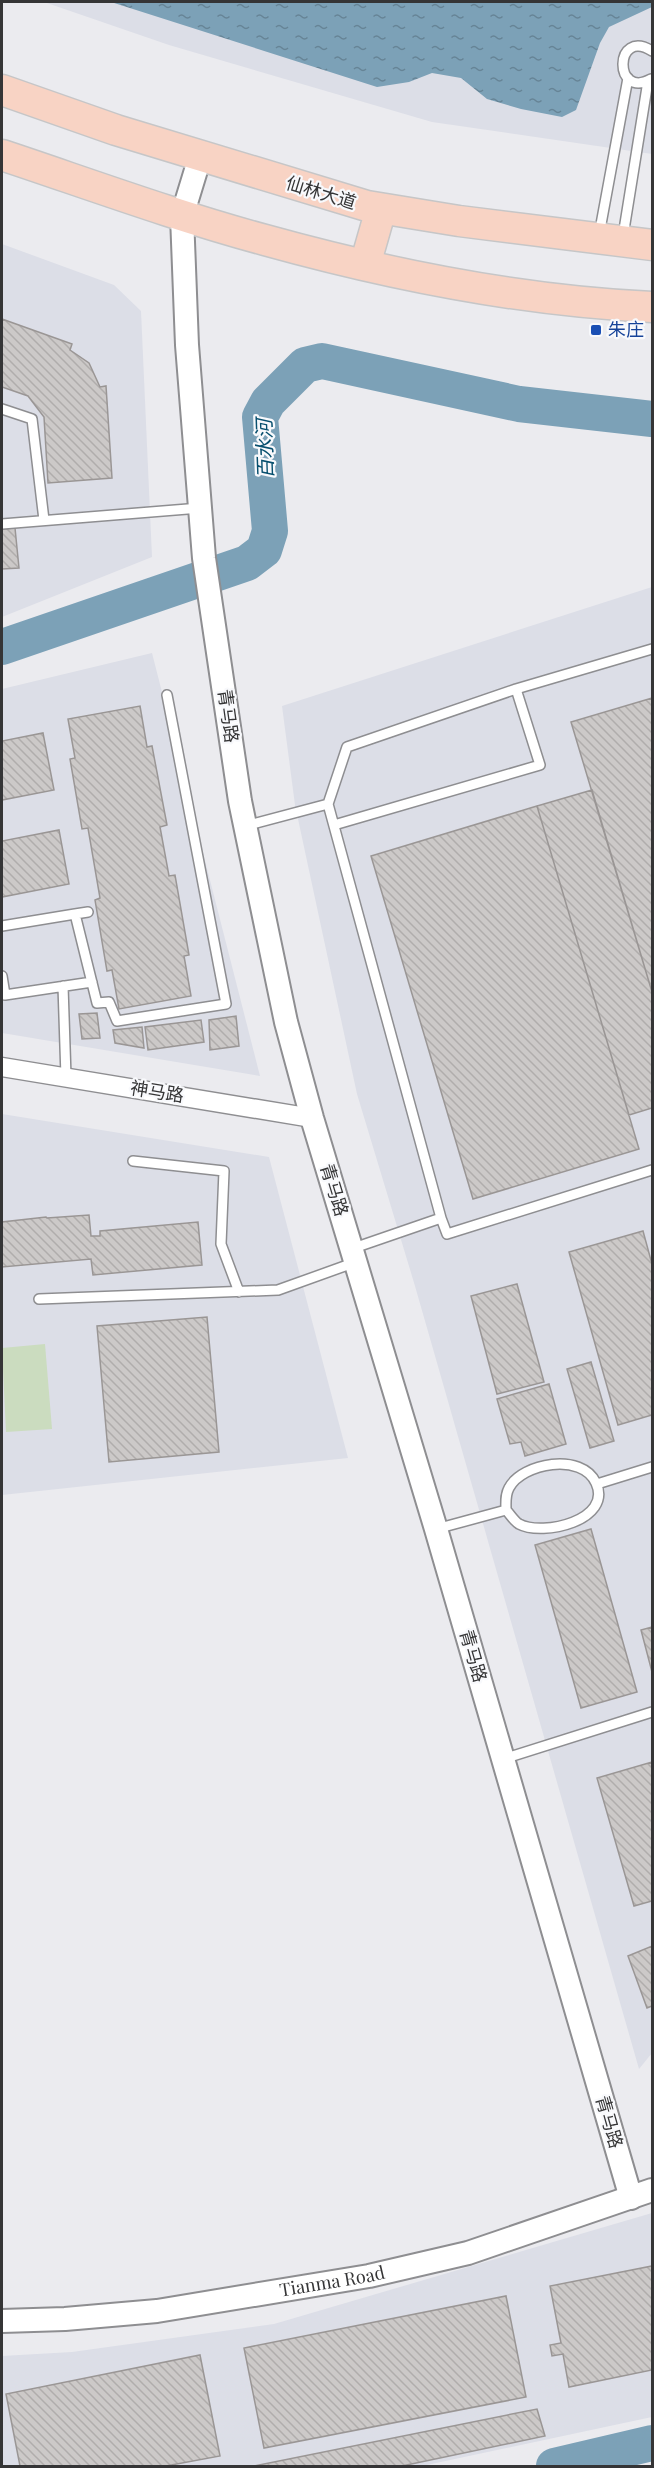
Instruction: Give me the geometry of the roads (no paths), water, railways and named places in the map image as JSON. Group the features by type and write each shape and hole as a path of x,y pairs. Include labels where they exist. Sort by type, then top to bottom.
{"main road":[{"name":"仙林大道","path":"2,90 200,157 381,208 459,221 652,245"},
{"path":"2,155 182,216 365,265 469,287 595,303 652,307"},
{"path":"365,265 381,208"}],"street":[{"name":"青马路","path":"200,157 182,216 186,345 204,558 245,826 286,1022 312,1118 503,1759 642,2194"},
{"name":"神马路","path":"2,1067 312,1118"},
{"name":"Tianma Road","path":"2,2321 65,2319 157,2311 369,2276 468,2253 642,2194"}],"lane":[{"path":"610,240 628,78 622,65 627,52 640,46 652,51"},
{"path":"628,78 641,83 650,80"},
{"path":"610,240 650,80"},
{"path":"2,409 32,419 44,520"},
{"path":"2,524 200,508"},
{"path":"652,649 516,689 347,747 328,804 447,1234 652,1170"},
{"path":"334,825 540,765 516,689"},
{"path":"75,914 97,1003 109,1002 117,1022 226,1004 167,695"},
{"path":"245,826 328,804"},
{"path":"2,926 88,912"},
{"path":"2,976 3,995 92,982"},
{"path":"63,986 66,1077"},
{"path":"133,1161 225,1171 221,1244 239,1292"},
{"path":"39,1299 278,1290 441,1218"},
{"path":"552,1464 574,1464 587,1470 597,1484 598,1494 595,1505 585,1517 562,1527 540,1528 518,1524 506,1510 505,1495 510,1485 526,1473 552,1464"},
{"path":"597,1484 652,1467"},
{"path":"436,1529 506,1510"},
{"path":"503,1759 652,1712"}],"water":[{"path":"111,2 652,2 652,7 609,27 600,43 576,110 562,117 487,99 461,78 432,73 409,82 377,87"}],"waterway":[{"name":"百水河","path":"2,647 247,563 264,550 270,531 260,417 268,402 305,365 322,361 519,404 652,419"},
{"path":"554,2466 652,2443"}],"place":[{"name":"朱庄","path":"596,330"}]}
